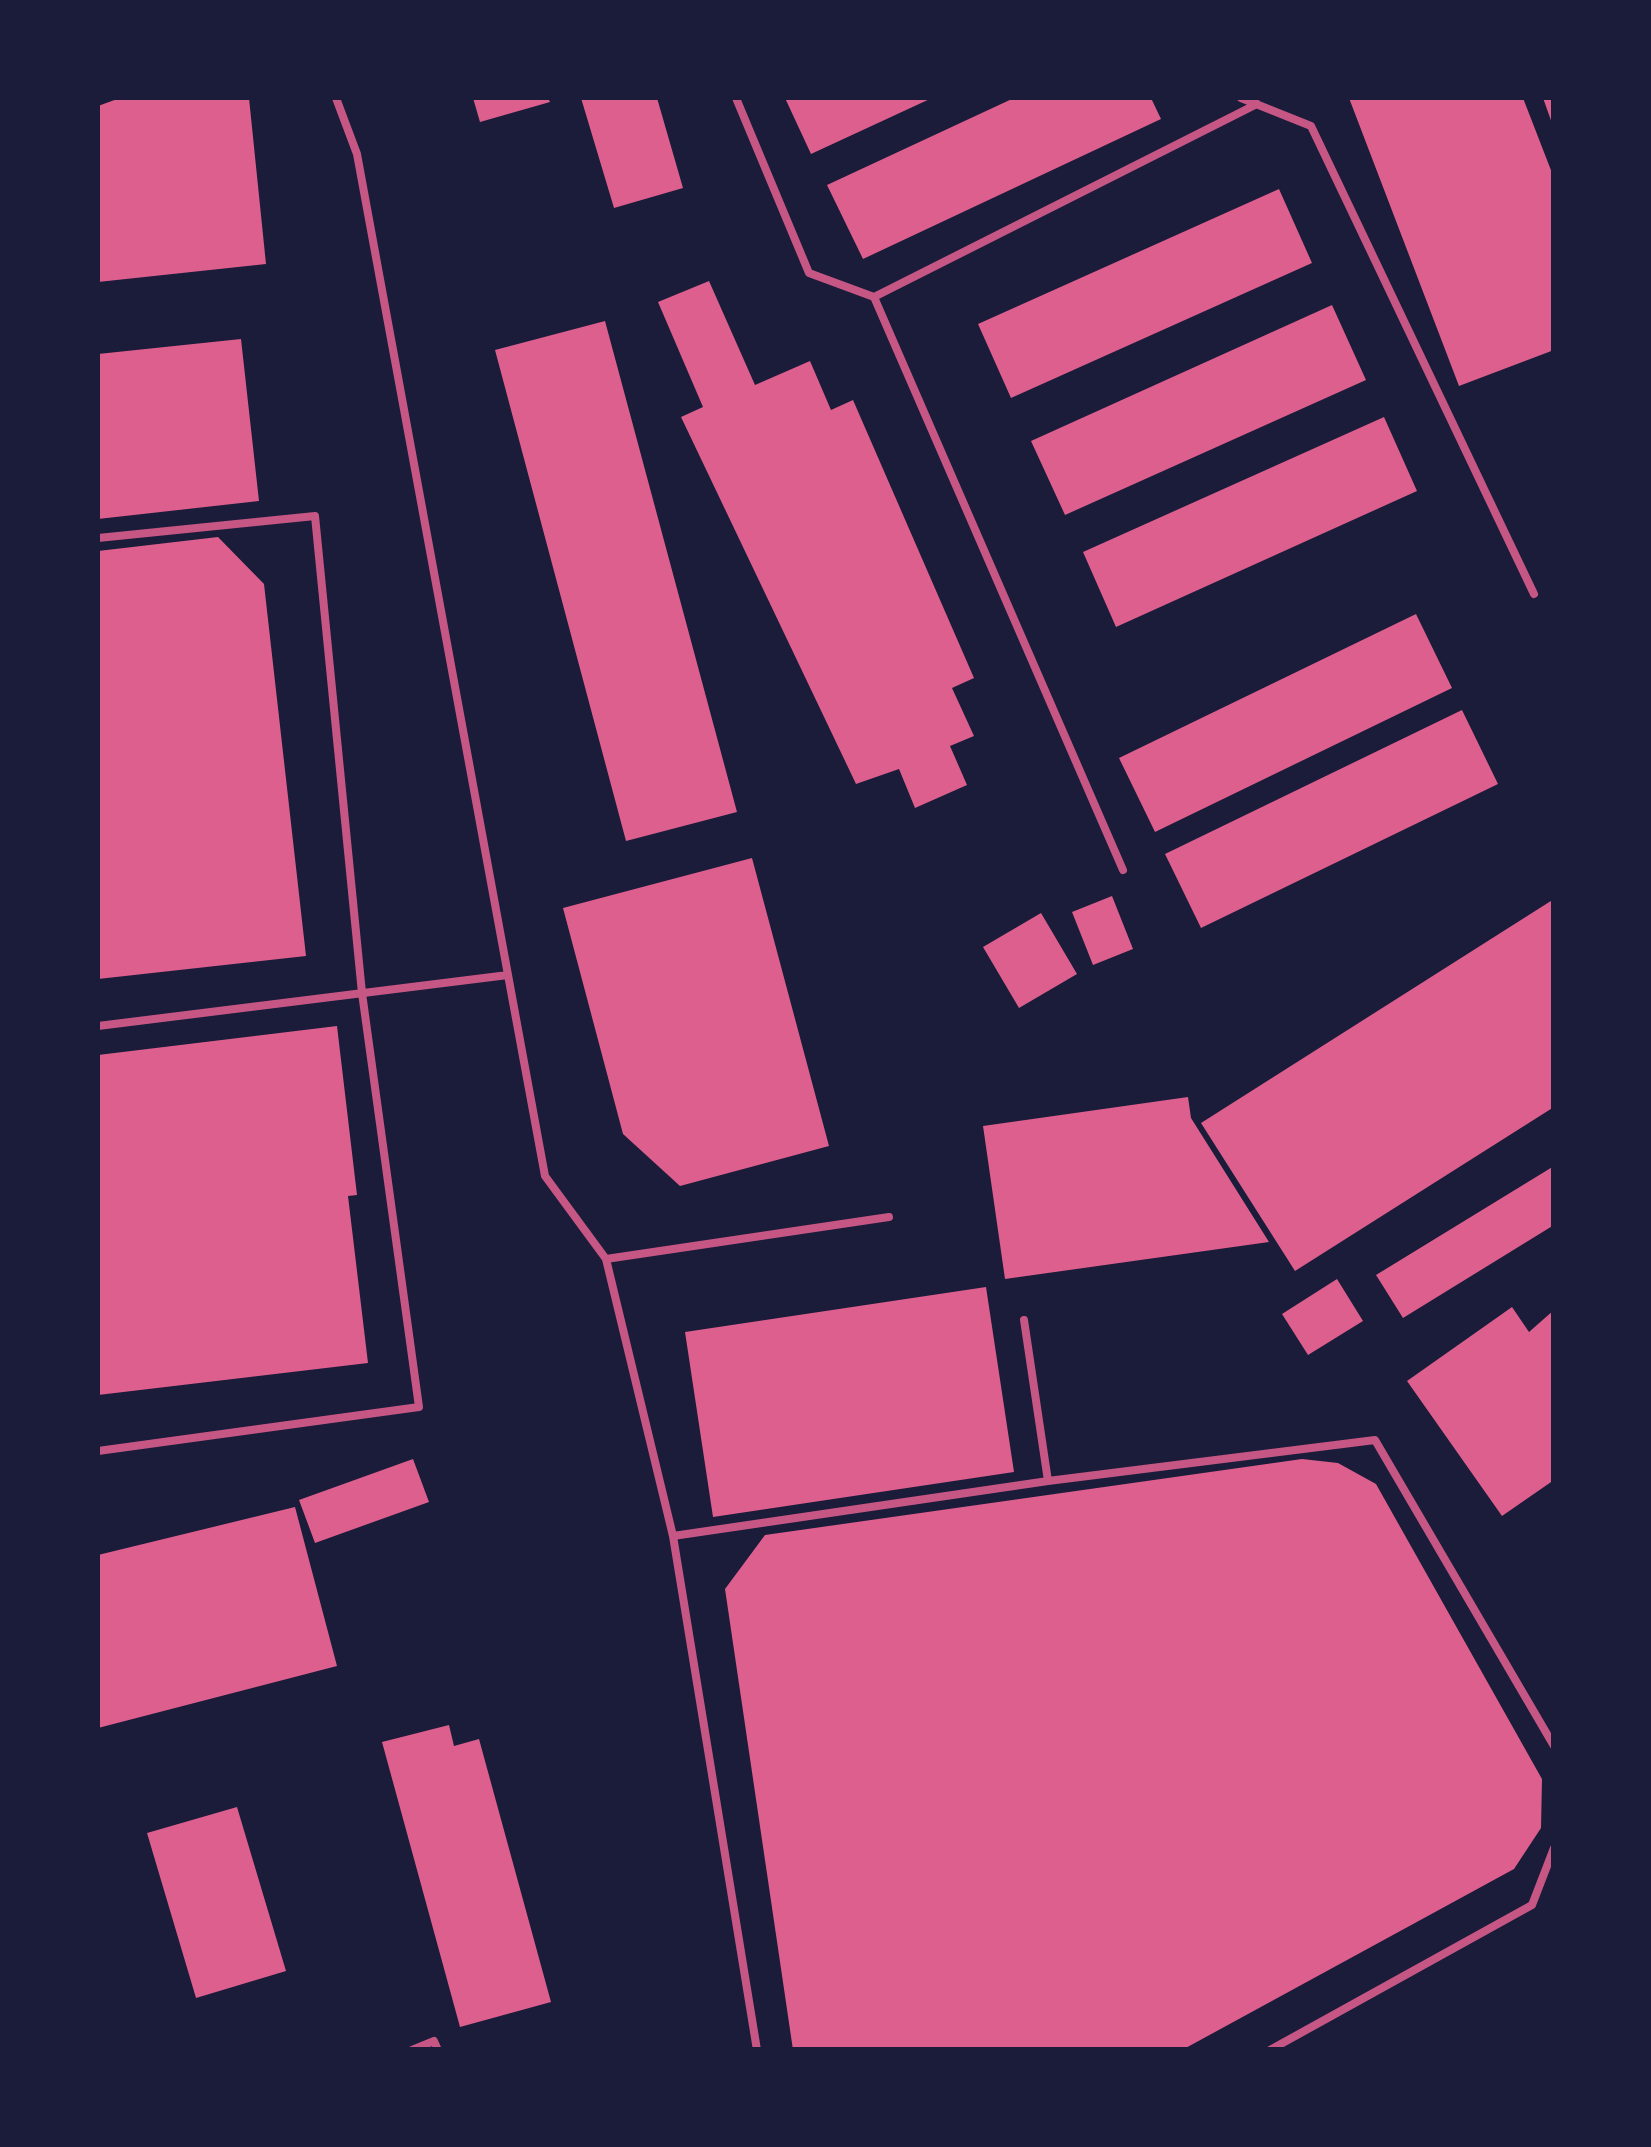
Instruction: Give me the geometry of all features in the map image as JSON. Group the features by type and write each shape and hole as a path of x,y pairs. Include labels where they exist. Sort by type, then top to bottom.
{"lane":[{"path":"336,98 357,154 545,1176 606,1259 673,1536 758,2050"},
{"path":"736,98 809,272 874,298 1123,870"},
{"path":"1240,98 1312,126 1534,594"},
{"path":"874,298 1257,104"},
{"path":"98,538 314,516 362,993 419,1407 98,1451"},
{"path":"98,1026 508,975"},
{"path":"606,1259 889,1217"},
{"path":"1024,1320 1048,1481"},
{"path":"673,1536 1048,1481 1375,1440 1554,1746"},
{"path":"1270,2050 1532,1905 1554,1848"},
{"path":"412,2050 434,2040 438,2050"}],"building":[{"path":"120,98 249,98 266,264 98,282 98,106"},
{"path":"473,98 548,98 550,102 480,122"},
{"path":"581,98 657,98 683,188 614,208"},
{"path":"785,98 932,98 811,154"},
{"path":"1014,98 1151,98 1161,119 863,259 827,185"},
{"path":"1349,98 1523,98 1554,178 1554,350 1459,386"},
{"path":"1543,98 1554,98 1554,126 1553,126"},
{"path":"1279,189 1312,263 1011,398 978,324"},
{"path":"709,281 755,385 810,361 831,410 853,400 974,678 952,688 974,736 950,746 967,785 915,808 899,769 856,784 681,417 703,407 658,302"},
{"path":"1332,305 1366,380 1065,515 1031,441"},
{"path":"605,321 737,812 626,841 495,350"},
{"path":"241,339 259,501 98,519 98,354"},
{"path":"1384,417 1417,491 1116,627 1083,552"},
{"path":"218,537 264,584 306,956 98,979 98,551"},
{"path":"1416,614 1452,688 1155,832 1119,758"},
{"path":"1462,710 1498,784 1201,928 1165,854"},
{"path":"752,858 829,1146 680,1186 623,1134 563,908"},
{"path":"1112,896 1133,949 1093,965 1072,912"},
{"path":"1554,899 1554,1107 1295,1271 1201,1123"},
{"path":"1041,913 1077,974 1019,1008 983,947"},
{"path":"337,1026 357,1195 348,1196 368,1363 98,1395 98,1055"},
{"path":"1188,1097 1191,1118 1269,1242 1005,1279 983,1126"},
{"path":"1554,1166 1554,1225 1403,1318 1376,1275"},
{"path":"1337,1279 1363,1321 1308,1355 1282,1314"},
{"path":"986,1287 1014,1472 713,1517 685,1332"},
{"path":"1512,1307 1529,1332 1554,1310 1554,1480 1502,1516 1407,1381"},
{"path":"413,1459 429,1502 315,1543 299,1500"},
{"path":"1302,1459 1338,1463 1376,1484 1542,1779 1541,1828 1514,1869 1182,2050 793,2050 725,1589 765,1535"},
{"path":"295,1507 337,1666 98,1728 98,1555"},
{"path":"449,1725 454,1746 479,1739 551,2002 460,2027 382,1742"},
{"path":"237,1807 286,1971 196,1998 147,1833"}]}
